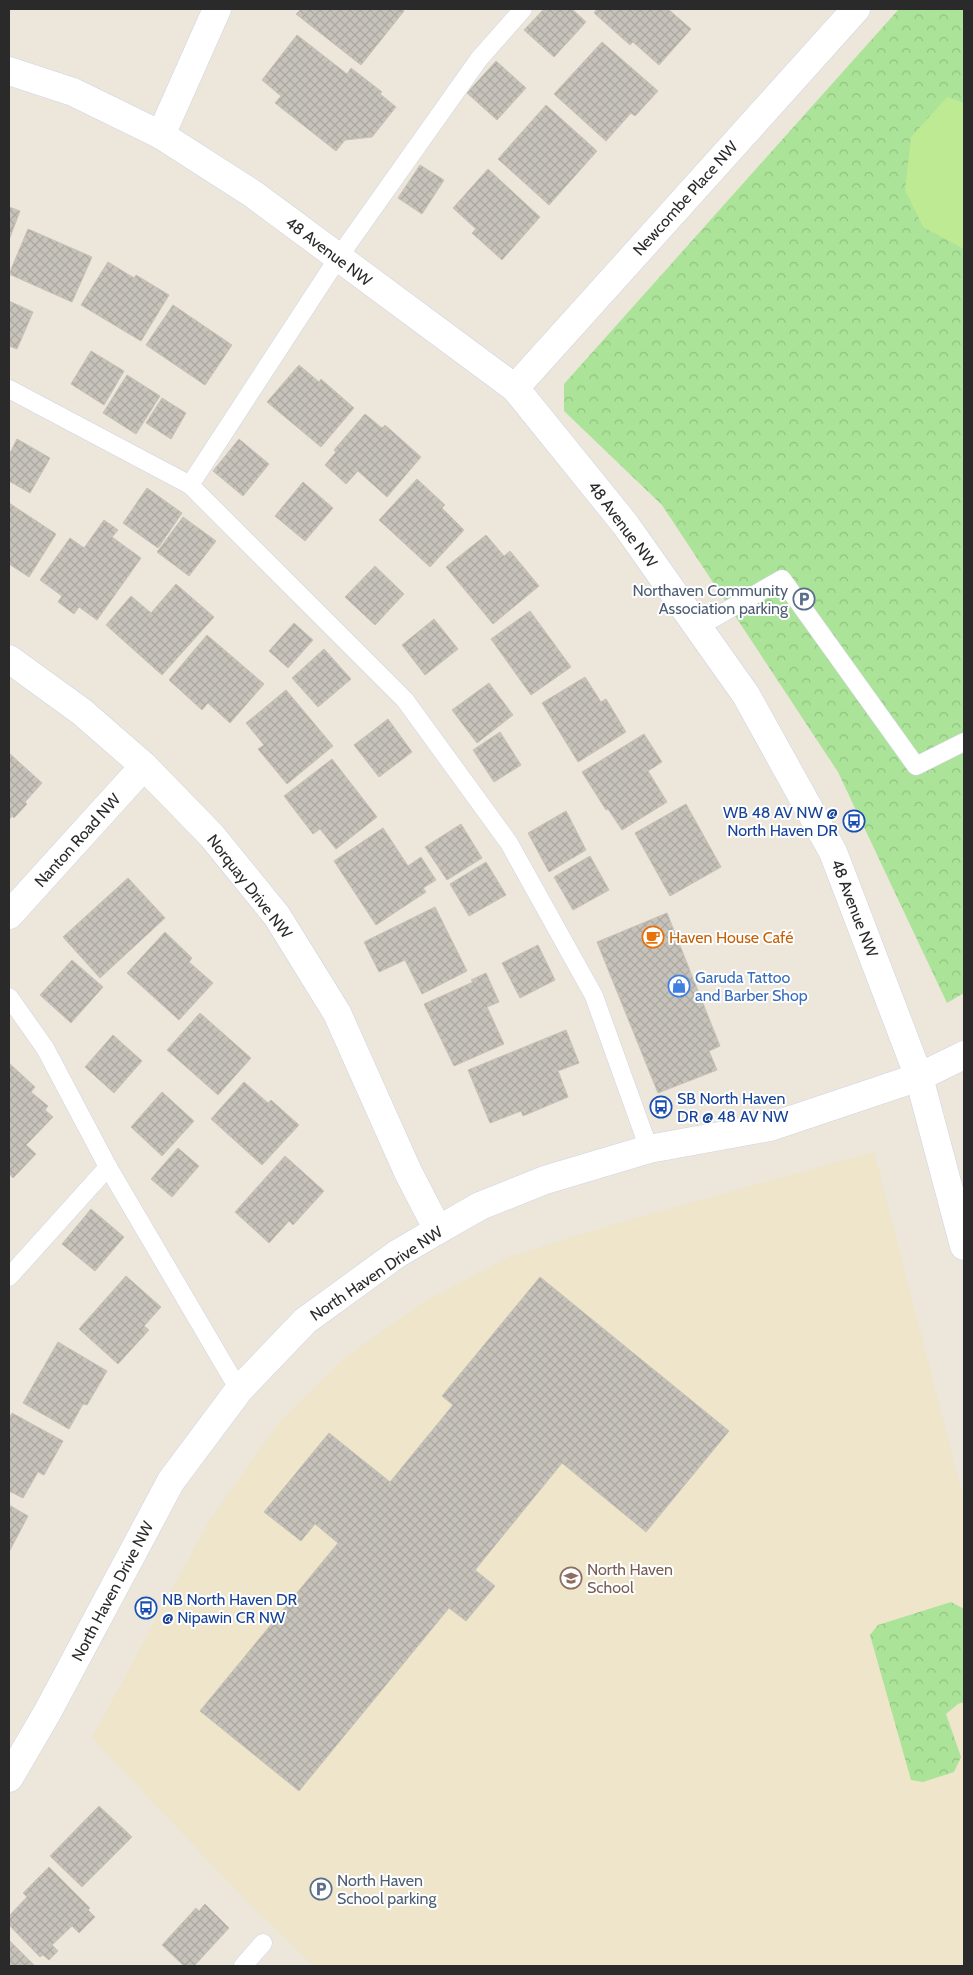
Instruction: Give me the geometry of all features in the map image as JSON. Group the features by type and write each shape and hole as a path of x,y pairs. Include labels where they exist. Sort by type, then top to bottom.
{"street":[{"path":"161,135 217,9"},
{"name":"Newcombe Place NW","path":"515,388 856,9"},
{"name":"48 Avenue NW","path":"9,71 73,92 161,135 253,194 515,388 626,524 746,695 833,852 920,1077 964,1246"},
{"name":"Norquay Drive NW","path":"9,659 82,712 144,766 212,836 277,916 337,1013 408,1172 438,1230"},
{"name":"Nanton Road NW","path":"9,915 144,766"},
{"name":"North Haven Drive NW","path":"9,1778 47,1712 171,1481 239,1390 305,1321 397,1254 480,1206 545,1180 648,1149 770,1127 920,1077 964,1054"}],"lane":[{"path":"190,485 338,258 479,59 524,9"},
{"path":"9,389 190,485 405,700 509,843 594,996 648,1149"},
{"path":"698,627 782,579 916,766 964,742"},
{"path":"9,997 45,1048 108,1167 239,1390"},
{"path":"9,1277 108,1167"},
{"path":"242,1966 263,1943"}],"shaded area":[{"name":"North Haven School","path":"874,1152 964,1501 964,1966 314,1966 249,1904 92,1738 209,1521 281,1420 347,1356 422,1303 508,1257 621,1222"}],"green space":[{"path":"899,9 964,9 964,993 947,1003 838,772 662,505 564,411 564,384"},
{"path":"947,97 964,103 964,249 923,227 905,190 911,137"},
{"path":"951,1602 964,1609 964,1702 958,1704 946,1714 961,1757 954,1772 923,1782 911,1780 870,1635 878,1625"}],"building":[{"path":"301,9 401,9 404,11 361,65 296,14"},
{"path":"544,9 572,9 586,22 554,57 524,30"},
{"path":"597,9 668,9 691,29 659,65 633,42 630,45 594,13"},
{"path":"297,35 347,74 351,68 382,92 380,94 396,107 372,137 345,140 336,151 275,103 281,96 262,80"},
{"path":"602,42 658,91 635,116 631,113 606,141 554,94"},
{"path":"496,61 526,88 497,120 467,93"},
{"path":"546,105 597,151 549,205 498,159"},
{"path":"420,165 444,180 422,214 398,198"},
{"path":"488,169 540,217 502,260 472,233 476,229 453,208"},
{"path":"9,207 20,211 9,240"},
{"path":"28,229 92,257 72,302 9,274"},
{"path":"108,262 134,278 136,275 169,295 141,341 81,305"},
{"path":"9,301 33,312 17,349 9,346"},
{"path":"173,305 232,345 205,385 146,345"},
{"path":"91,351 124,371 104,405 71,384"},
{"path":"299,365 319,382 321,379 354,408 321,447 267,402"},
{"path":"127,375 160,396 136,434 103,413"},
{"path":"162,398 186,413 171,439 146,423"},
{"path":"365,414 382,428 385,425 421,457 387,497 358,471 346,484 325,465 336,452 334,450"},
{"path":"17,439 50,458 30,493 9,481 9,455"},
{"path":"239,439 269,464 243,496 213,471"},
{"path":"417,479 445,505 442,508 464,530 430,567 379,520"},
{"path":"303,482 333,508 305,541 275,516"},
{"path":"147,488 182,513 158,548 123,523"},
{"path":"9,503 56,534 29,577 9,564"},
{"path":"183,517 216,541 189,576 157,552"},
{"path":"104,520 118,530 112,537 141,558 97,620 79,607 74,614 58,602 62,596 40,580 70,538 84,548"},
{"path":"486,535 504,556 510,551 539,586 493,624 446,567"},
{"path":"375,566 404,594 375,625 345,597"},
{"path":"176,584 214,617 162,675 106,625 131,596 151,613"},
{"path":"530,611 571,667 531,695 491,639"},
{"path":"434,619 458,649 425,675 402,645"},
{"path":"294,623 313,640 288,668 269,651"},
{"path":"207,635 264,684 230,723 208,703 202,710 169,680"},
{"path":"324,649 351,679 318,707 292,678"},
{"path":"585,677 601,702 606,699 626,732 578,762 542,703"},
{"path":"489,683 513,715 477,743 452,710"},
{"path":"286,690 333,746 287,784 258,749 264,745 246,723"},
{"path":"388,719 412,752 379,777 354,745"},
{"path":"500,732 521,765 494,782 473,750"},
{"path":"644,734 662,762 648,771 667,802 622,830 608,809 606,810 582,772"},
{"path":"9,753 42,783 25,802 27,804 14,818 12,816 9,820"},
{"path":"332,759 377,817 336,849 320,829 313,834 284,796"},
{"path":"686,804 721,867 670,896 635,833"},
{"path":"566,811 586,850 549,872 528,833"},
{"path":"461,824 482,858 447,880 425,847"},
{"path":"383,828 408,866 421,857 436,880 423,888 426,892 376,925 334,861"},
{"path":"590,856 609,890 573,910 554,877"},
{"path":"486,862 506,895 469,916 450,884"},
{"path":"128,878 165,918 100,978 63,937"},
{"path":"435,907 467,971 422,994 405,960 379,972 364,942"},
{"path":"667,913 720,1046 709,1051 717,1070 658,1093 597,942"},
{"path":"165,932 192,958 189,962 213,983 179,1020 127,973"},
{"path":"538,945 555,980 520,998 502,963"},
{"path":"72,960 103,987 71,1023 40,995"},
{"path":"486,973 499,1002 487,1007 504,1044 454,1066 424,1004 473,982 471,980"},
{"path":"200,1013 251,1058 218,1095 167,1050"},
{"path":"566,1030 579,1063 558,1071 568,1097 523,1116 521,1111 490,1123 468,1070"},
{"path":"113,1035 142,1061 114,1093 85,1067"},
{"path":"9,1063 35,1087 31,1092 48,1106 45,1110 53,1117 26,1145 36,1154 13,1178 9,1173"},
{"path":"244,1082 268,1103 271,1100 299,1125 262,1165 211,1119"},
{"path":"162,1092 194,1121 162,1156 131,1127"},
{"path":"178,1148 199,1166 172,1197 151,1179"},
{"path":"285,1156 324,1191 293,1225 289,1221 269,1243 235,1212"},
{"path":"91,1209 124,1237 95,1271 62,1244"},
{"path":"126,1276 161,1307 144,1326 149,1330 118,1364 79,1329"},
{"path":"540,1277 729,1431 646,1532 562,1463 475,1570 495,1586 466,1621 449,1608 299,1791 200,1711 338,1543 315,1524 301,1541 264,1512 329,1433 390,1482 453,1405 442,1396"},
{"path":"58,1342 107,1371 87,1405 83,1404 69,1429 23,1403"},
{"path":"12,1413 63,1441 44,1475 38,1472 23,1498 9,1491 9,1419"},
{"path":"9,1505 28,1516 9,1552"},
{"path":"99,1806 132,1837 82,1887 50,1856"},
{"path":"49,1867 90,1908 88,1910 95,1917 79,1933 72,1926 52,1945 58,1951 49,1960 43,1955 40,1957 9,1925 9,1916 27,1897 23,1893"},
{"path":"205,1904 229,1928 194,1966 184,1966 162,1945 196,1908 199,1911"},
{"path":"9,1940 35,1966 9,1966"}],"place":[{"name":"Northaven Community Association parking","path":"804,599"},
{"name":"WB 48 AV NW @ North Haven DR","path":"854,821"},
{"name":"Haven House Café","path":"653,937"},
{"name":"Garuda Tattoo and Barber Shop","path":"679,986"},
{"name":"SB North Haven DR @ 48 AV NW","path":"661,1107"},
{"name":"North Haven School","path":"571,1578"},
{"name":"NB North Haven DR @ Nipawin CR NW","path":"146,1608"},
{"name":"North Haven School parking","path":"321,1889"}]}
